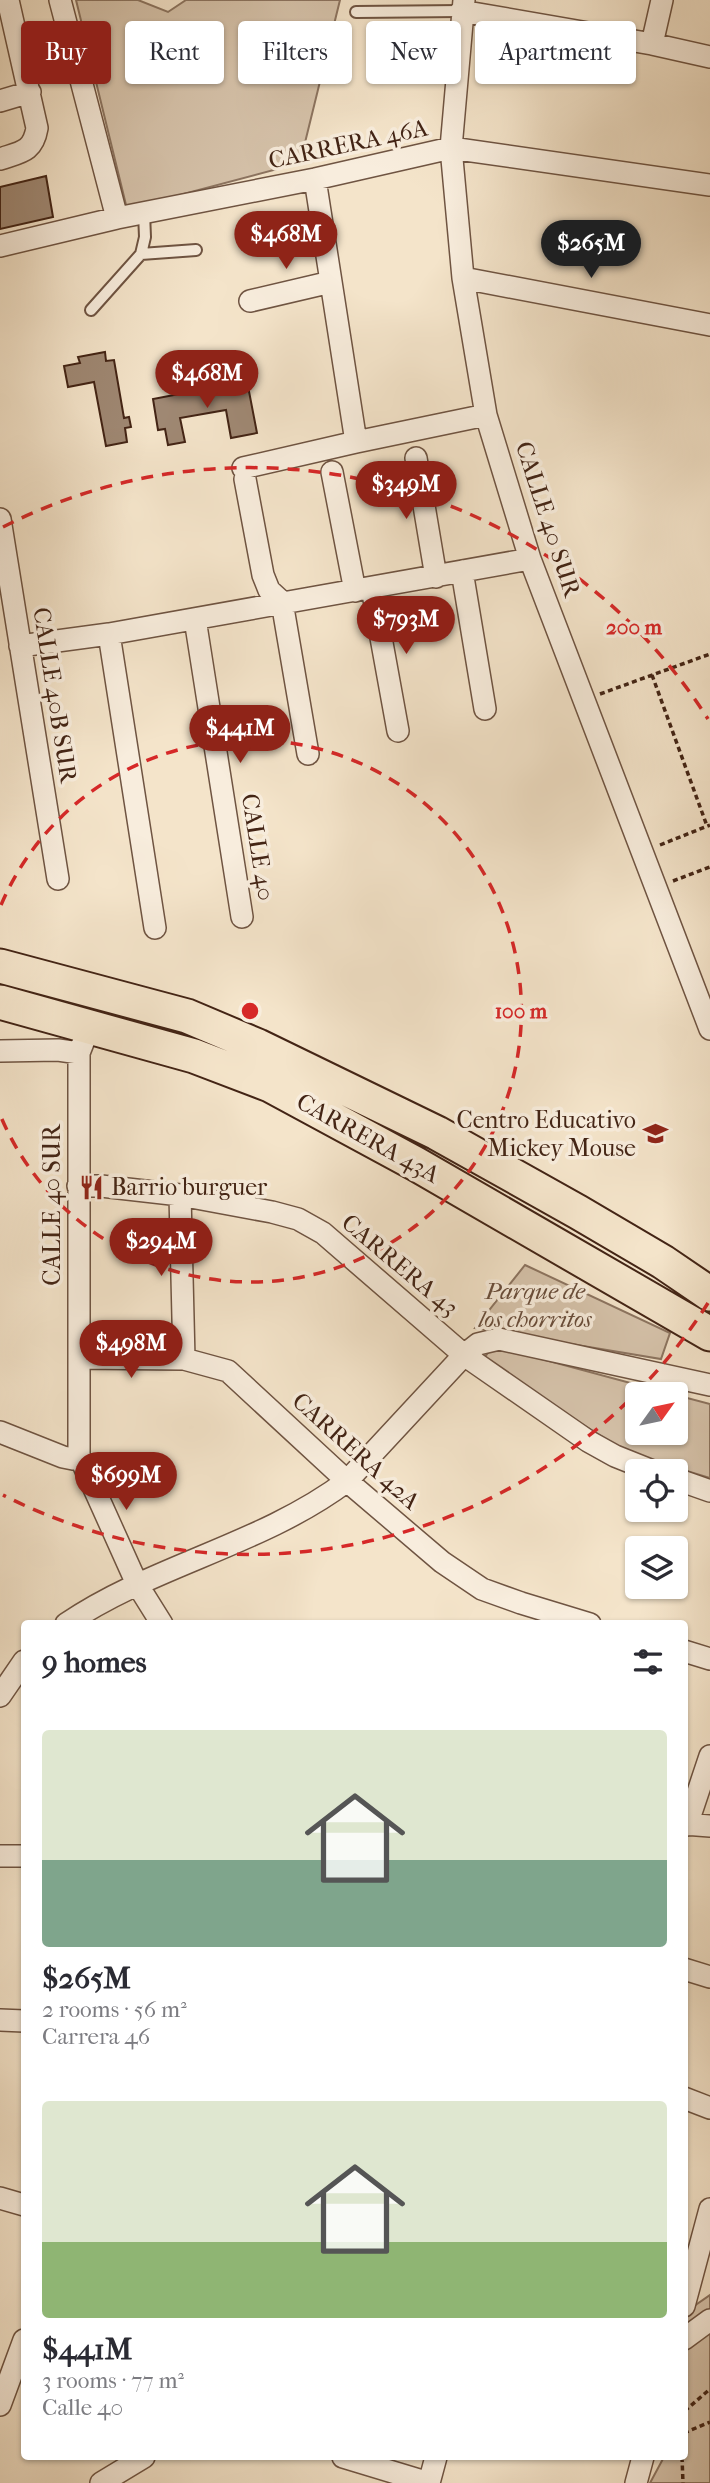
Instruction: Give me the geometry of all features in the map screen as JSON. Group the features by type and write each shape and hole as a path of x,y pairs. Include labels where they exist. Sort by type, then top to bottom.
{"main road":[{"name":"CARRERA 43A","path":"0,966 187,1016 258,1046 437,1133 663,1262 710,1294"},
{"name":"CARRERA 43A","path":"0,1002 84,1039 194,1056 270,1085 416,1164 710,1334"}],"street":[{"path":"0,159 23,152 34,142 37,128 8,0"},
{"path":"60,0 117,218"},
{"path":"652,44 662,0"},
{"path":"463,5 710,58"},
{"name":"CALLE 40 SUR","path":"463,5 452,148 463,278 486,415 530,559 710,1029"},
{"path":"0,101 30,92"},
{"name":"CARRERA 46A","path":"0,246 117,218 315,179 452,148 710,185"},
{"path":"315,179 356,442"},
{"path":"463,278 710,324"},
{"path":"250,301 331,282"},
{"path":"308,754 282,602 270,590 263,575 244,473 356,442 486,415"},
{"path":"416,458 436,577"},
{"path":"332,472 364,589 398,731"},
{"name":"CALLE 40B SUR","path":"0,519 4,566 20,646 58,879"},
{"path":"20,646 109,634 530,559"},
{"path":"462,571 485,709"},
{"name":"CALLE 40","path":"195,619 242,917"},
{"path":"109,634 155,928"},
{"name":"CALLE 40 SUR","path":"84,1039 78,1186 79,1455 137,1584 160,1620"},
{"name":"CARRERA 43A","path":"0,1051 58,1050 84,1039"},
{"name":"CARRERA 43","path":"78,1186 180,1195 298,1219 323,1233 464,1355 588,1441 625,1460"},
{"path":"180,1195 184,1359"},
{"path":"72,1620 92,1606 137,1584 299,1513 325,1498 347,1481 478,1343 499,1339 710,1385"},
{"name":"CARRERA 42A","path":"79,1359 184,1359 228,1371 347,1481 442,1562 482,1588 577,1620"},
{"path":"0,1432 63,1457 73,1459 79,1455"},
{"path":"688,1483 710,1491"},
{"path":"688,1652 710,1659"},
{"path":"0,1696 21,1665"},
{"path":"688,1818 710,1756"},
{"path":"688,1824 710,1826"},
{"path":"0,1856 21,1856"},
{"path":"688,1970 710,1977"},
{"path":"0,2020 21,2021"},
{"path":"688,2100 710,2108"},
{"path":"0,2198 21,2205"},
{"path":"695,2284 710,2209"},
{"path":"688,2336 710,2320"},
{"path":"0,2405 17,2353"},
{"path":"101,2483 139,2460"},
{"path":"353,2460 429,2483 435,2460"},
{"path":"636,2483 642,2460"}],"lane":[{"path":"356,12 463,5"},
{"path":"91,310 141,254 145,237 144,213"},
{"path":"141,254 196,250"}],"path":[{"path":"583,699 710,654"},
{"path":"641,852 709,825 652,675"},
{"path":"654,887 710,867"},
{"path":"688,2408 710,2389"},
{"path":"688,2431 710,2422"},
{"path":"682,2460 683,2483"}],"green space":[{"path":"76,0 138,0 168,12 186,0 340,0 335,21 238,21 238,84 319,84 300,163 127,209 96,84 111,84 111,21 81,21"},
{"name":"Parque de los chorritos","path":"525,1265 670,1333 661,1359 475,1328"},
{"path":"493,1346 627,1382 625,1446 688,1446 688,1398 710,1404 710,1478 688,1471 688,1459 648,1459 628,1453 482,1361"},
{"path":"710,2295 710,2483 650,2483 662,2460 688,2460 688,2310"}],"building":[{"path":"46,176 53,217 0,229 0,187"},
{"path":"105,352 106,361 114,360 124,418 129,417 131,427 125,428 127,442 106,446 94,382 68,387 64,366 80,363 78,357"},
{"path":"247,381 257,433 231,438 226,410 180,418 185,442 168,445 165,429 158,430 153,399"}],"place":[{"name":"Centro Educativo Mickey Mouse","path":"656,1134"},
{"name":"Barrio burguer","path":"91,1187"}]}
